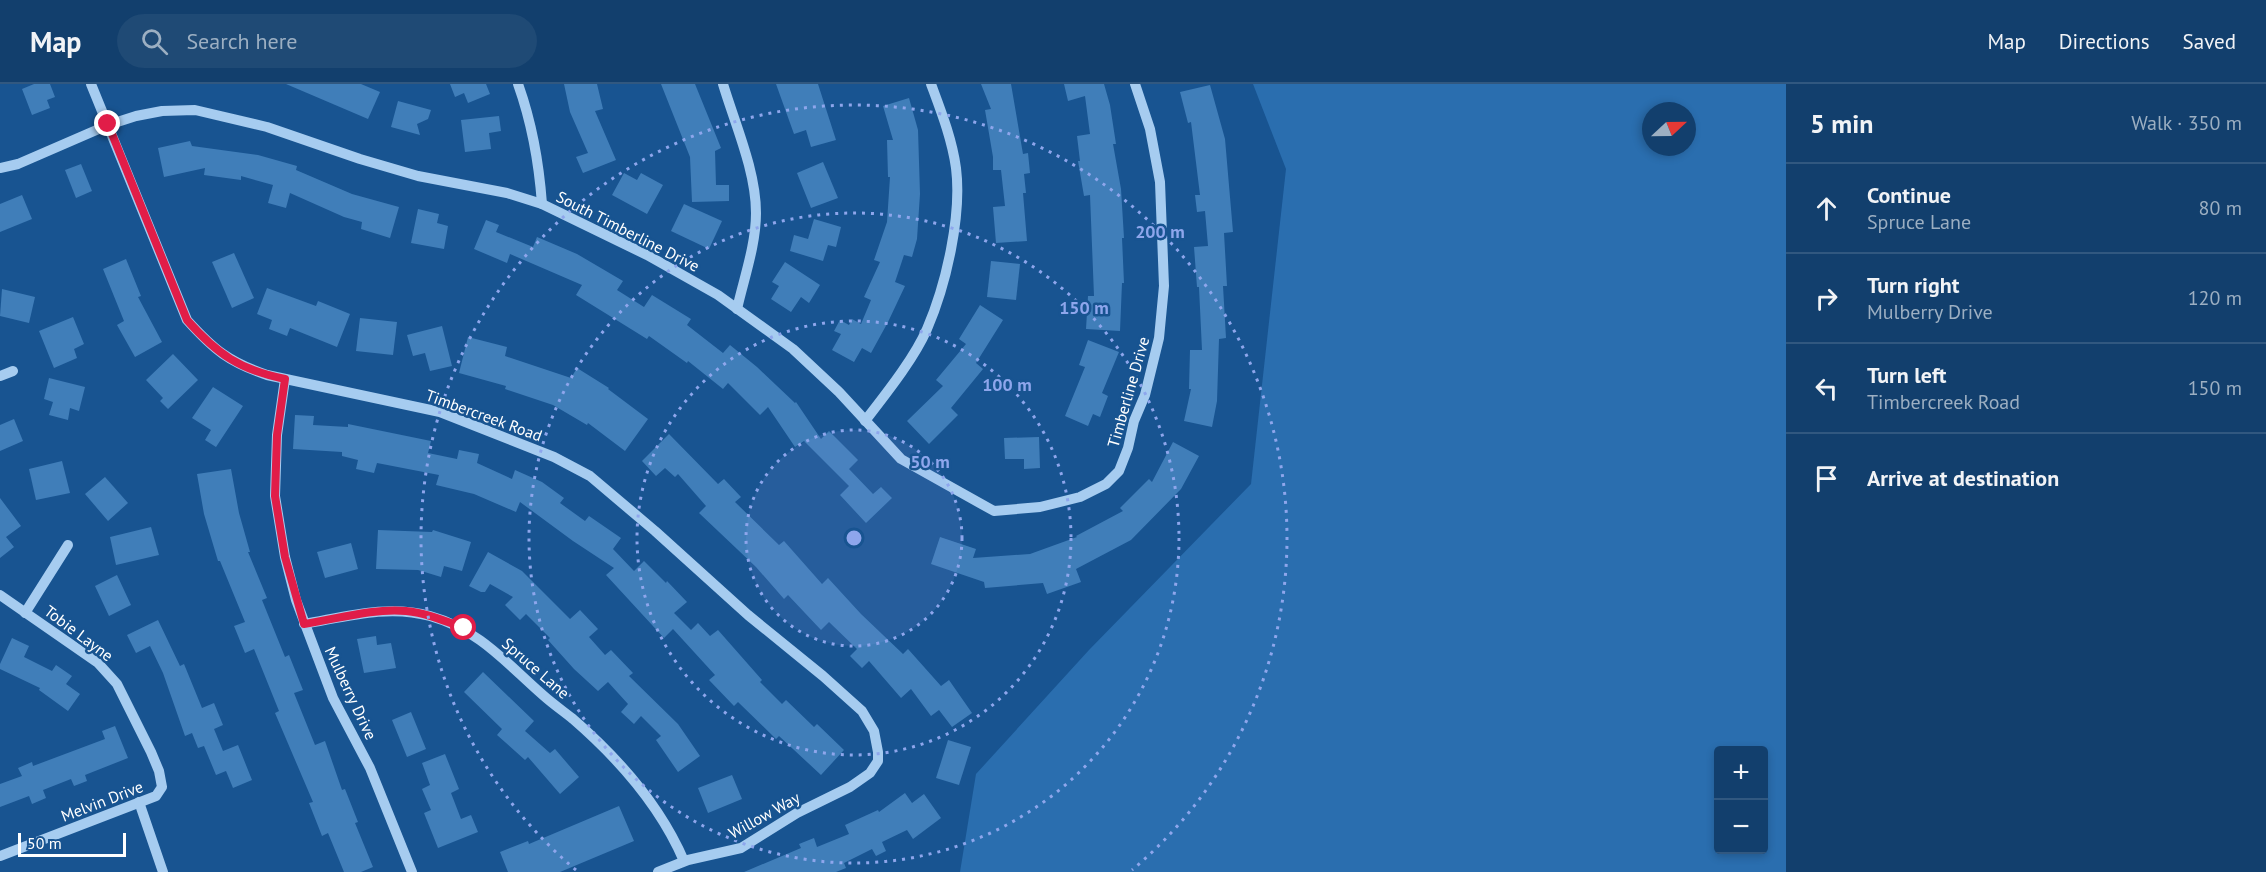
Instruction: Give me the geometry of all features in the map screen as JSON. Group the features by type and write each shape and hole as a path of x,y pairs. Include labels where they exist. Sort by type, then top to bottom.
{"street":[{"name":"Timbercreek Road","path":"91,84 187,320 209,345 240,366 267,375 440,412 554,457 590,476 748,615 862,711 874,731 878,752 876,765"},
{"path":"518,84 534,139 542,204"},
{"path":"723,84 754,184 756,214 753,239 737,309"},
{"path":"865,421 894,382 926,331 941,288 952,239 957,200 956,168 951,141 931,84"},
{"name":"Timberline Drive","path":"1069,500 1106,484 1119,471 1128,448 1134,421 1145,395 1159,338 1164,286 1160,182 1150,129 1135,84"},
{"name":"South Timberline Drive","path":"108,124 162,111 195,110 267,127 418,176 507,193 542,204 647,255 718,295 793,349 839,392 902,459 994,511 1040,507 1069,500"},
{"path":"0,168 18,164 108,124"},
{"path":"0,376 13,371"},
{"name":"Mulberry Drive","path":"285,379 277,435 275,496 285,557 304,624 333,698 370,768 412,872"},
{"path":"25,613 68,545"},
{"name":"Tobie Layne","path":"0,595 98,663 117,684 159,771"},
{"name":"Spruce Lane","path":"304,624 386,610 430,616 464,628 496,652 545,698 605,748 657,808 672,833 684,861"},
{"name":"Willow Way","path":"658,872 684,861 741,848 796,813 849,787 870,773 876,765"},
{"name":"Melvin Drive","path":"0,856 156,796 160,791 159,771"},
{"path":"139,802 163,872"}],"shaded area":[{"path":"1253,84 1786,84 1786,872 960,872 976,774 1089,650 1251,484 1286,169"}],"building":[{"path":"34,84 50,84 55,97 47,100 50,108 32,115 22,89"},
{"path":"286,84 361,84 380,92 368,119"},
{"path":"450,84 486,84 490,94 468,103 464,93 455,97"},
{"path":"564,84 597,84 603,109 595,111 616,160 583,173 576,157 588,153 570,112"},
{"path":"661,84 695,84 721,148 715,151 716,185 729,185 729,201 692,202 690,157"},
{"path":"776,84 818,84 836,140 811,147 806,130 794,134"},
{"path":"981,84 1011,84 1023,154 1028,153 1030,173 1024,174 1026,193 1023,193 1027,241 996,243 993,207 1005,206 1001,170 993,170 985,110 991,109"},
{"path":"1064,84 1104,84 1110,105 1116,144 1113,144 1121,189 1124,238 1122,238 1124,283 1122,283 1120,331 1086,329 1088,296 1094,296 1090,195 1084,196 1078,161 1080,161 1077,136 1090,134 1085,96 1068,101"},
{"path":"1210,85 1225,139 1233,232 1224,233 1227,286 1223,286 1226,338 1219,339 1217,401 1212,427 1184,421 1191,389 1189,389 1190,350 1202,350 1199,287 1197,287 1194,247 1208,246 1205,211 1197,212 1195,195 1200,195 1191,122 1188,123 1180,92"},
{"path":"909,98 918,130 920,194 917,239 912,257 904,255 895,282 905,286 888,322 871,353 862,348 854,362 832,350 841,334 834,331 840,320 849,325 852,319 861,324 871,300 864,297 880,262 874,260 887,222 890,177 888,177 887,140 893,140 883,106"},
{"path":"398,101 431,110 428,119 417,124 420,135 391,127"},
{"path":"499,116 501,131 489,133 491,149 465,152 461,120"},
{"path":"190,141 192,146 258,155 297,166 296,170 352,194 399,207 390,238 361,229 362,222 344,217 290,193 286,208 268,203 273,185 241,176 241,180 204,175 205,168 164,177 158,148"},
{"path":"823,162 838,198 811,208 797,173"},
{"path":"81,164 92,191 76,198 65,170"},
{"path":"624,173 637,180 641,173 663,185 647,214 612,195"},
{"path":"22,195 32,219 0,232 0,204"},
{"path":"684,204 722,221 709,249 671,231"},
{"path":"418,209 439,214 437,223 448,226 444,249 411,243"},
{"path":"814,219 841,227 836,247 828,245 823,261 790,251 794,235 808,239"},
{"path":"486,220 499,225 496,232 533,247 537,237 577,254 623,281 617,290 644,307 652,295 691,319 687,325 723,353 730,345 796,402 821,439 829,431 858,460 849,469 873,494 881,487 892,498 866,523 840,495 849,486 804,441 795,447 768,407 760,415 728,383 723,389 688,361 687,363 649,336 647,339 576,295 582,285 510,254 507,263 474,249"},
{"path":"234,253 254,298 232,308 212,262"},
{"path":"126,259 141,296 138,297 162,342 135,357 117,325 124,321 103,269"},
{"path":"991,261 1020,264 1016,300 987,297"},
{"path":"785,262 820,285 809,303 801,297 791,312 771,299 779,286 772,282"},
{"path":"267,288 316,306 318,301 350,314 337,347 290,328 287,336 269,329 272,320 257,314"},
{"path":"2,289 35,297 29,323 0,316"},
{"path":"980,305 1003,320 976,363 983,369 951,408 958,415 929,444 907,421 943,386 936,380 966,344 959,339"},
{"path":"73,317 84,344 74,349 77,358 54,368 39,331"},
{"path":"360,318 397,322 393,355 356,351"},
{"path":"442,326 452,366 430,371 425,353 413,356 407,335"},
{"path":"468,337 507,347 505,356 571,378 577,368 609,388 648,419 625,451 588,423 587,425 553,405 505,389 506,386 459,373"},
{"path":"1088,340 1119,352 1102,393 1108,396 1100,417 1093,414 1088,426 1065,416 1085,367 1079,365"},
{"path":"173,354 198,380 168,409 160,401 163,398 146,380"},
{"path":"49,378 85,387 79,411 70,408 68,420 49,415 53,402 44,399"},
{"path":"213,387 243,406 216,447 205,440 211,430 192,418"},
{"path":"295,415 314,416 313,425 348,427 348,424 431,441 428,453 457,459 459,450 479,454 477,463 512,479 515,470 542,482 564,498 560,503 585,521 589,516 621,538 613,549 634,571 644,561 666,583 667,581 687,602 674,613 691,630 698,623 710,636 718,630 762,680 760,682 782,704 786,700 814,727 817,724 844,750 821,775 779,736 776,739 738,702 734,706 709,680 715,675 673,629 664,638 606,575 614,568 520,502 516,512 474,494 436,485 439,475 377,463 374,473 356,469 358,460 342,456 342,452 293,449"},
{"path":"14,419 23,441 0,451 0,425"},
{"path":"669,434 718,484 724,479 741,497 735,502 779,545 784,541 822,584 828,578 903,654 908,649 941,686 949,680 972,713 952,727 939,710 931,716 911,689 901,698 869,661 862,668 850,656 857,649 829,622 821,630 788,595 784,599 756,567 699,513 706,506 678,474 675,477 665,468 656,476 642,461"},
{"path":"1039,437 1040,468 1024,469 1024,459 1005,459 1004,438"},
{"path":"1173,442 1199,456 1181,489 1131,540 1076,569 1081,582 1047,594 1043,583 985,588 984,582 931,564 940,537 976,549 973,558 1030,554 1077,537 1123,511 1120,508 1149,479 1152,482"},
{"path":"62,461 70,493 36,500 29,469"},
{"path":"231,469 239,513 250,552 248,552 267,598 262,600 285,657 289,655 303,690 294,693 315,745 325,741 342,790 345,789 358,822 355,823 373,867 361,872 344,872 328,833 322,836 309,803 313,802 275,713 279,711 254,649 245,653 234,626 245,622 220,561 218,561 204,514 197,474"},
{"path":"105,477 128,503 108,521 85,494"},
{"path":"0,498 21,526 6,537 14,547 0,558"},
{"path":"151,527 159,555 116,565 110,537"},
{"path":"378,530 432,532 433,530 471,542 462,571 444,566 441,577 418,570 376,569"},
{"path":"351,543 358,569 325,578 317,552"},
{"path":"488,552 522,571 570,619 580,610 598,629 589,637 605,655 611,650 633,673 629,676 678,724 700,756 678,772 656,740 661,736 641,716 634,724 621,712 628,704 608,682 598,691 574,669 548,640 550,638 526,614 520,620 505,605 513,597 490,584 485,592 469,586"},
{"path":"117,575 131,605 109,616 95,586"},
{"path":"158,620 180,666 184,664 202,708 214,703 223,725 214,729 223,751 238,745 252,780 233,788 226,771 216,775 204,746 198,748 192,733 185,736 163,673 150,646 136,653 127,635"},
{"path":"376,636 377,645 391,643 396,668 364,673 357,639"},
{"path":"12,638 29,646 24,657 52,671 56,665 72,676 66,684 80,694 68,711 39,690 40,688 0,669 0,664"},
{"path":"483,672 534,721 525,731 550,753 555,749 579,777 560,794 528,757 525,760 497,735 502,729 464,692"},
{"path":"411,712 426,749 407,757 392,720"},
{"path":"115,726 128,758 85,775 87,781 74,786 71,779 43,790 46,798 32,804 29,796 0,807 0,784 22,776 18,768 32,762 33,766 105,739 102,731"},
{"path":"948,740 971,747 959,785 936,778"},
{"path":"445,754 459,789 451,793 461,819 471,815 478,832 438,848 424,813 431,810 422,789 430,785 422,763"},
{"path":"732,775 742,799 708,813 698,788"},
{"path":"905,793 912,803 924,794 941,818 913,839 907,830 882,842 886,851 876,856 872,849 844,863 846,868 836,872 744,872 801,848 799,844 814,838 817,847 849,834 845,825 878,810 879,812"},
{"path":"619,806 634,841 560,872 508,872 500,852 528,841 529,844"}],"route":[{"path":"108,124 187,320 209,345 240,366 285,379 277,435 275,496 285,557 304,624 386,610 430,616 464,628"}]}
